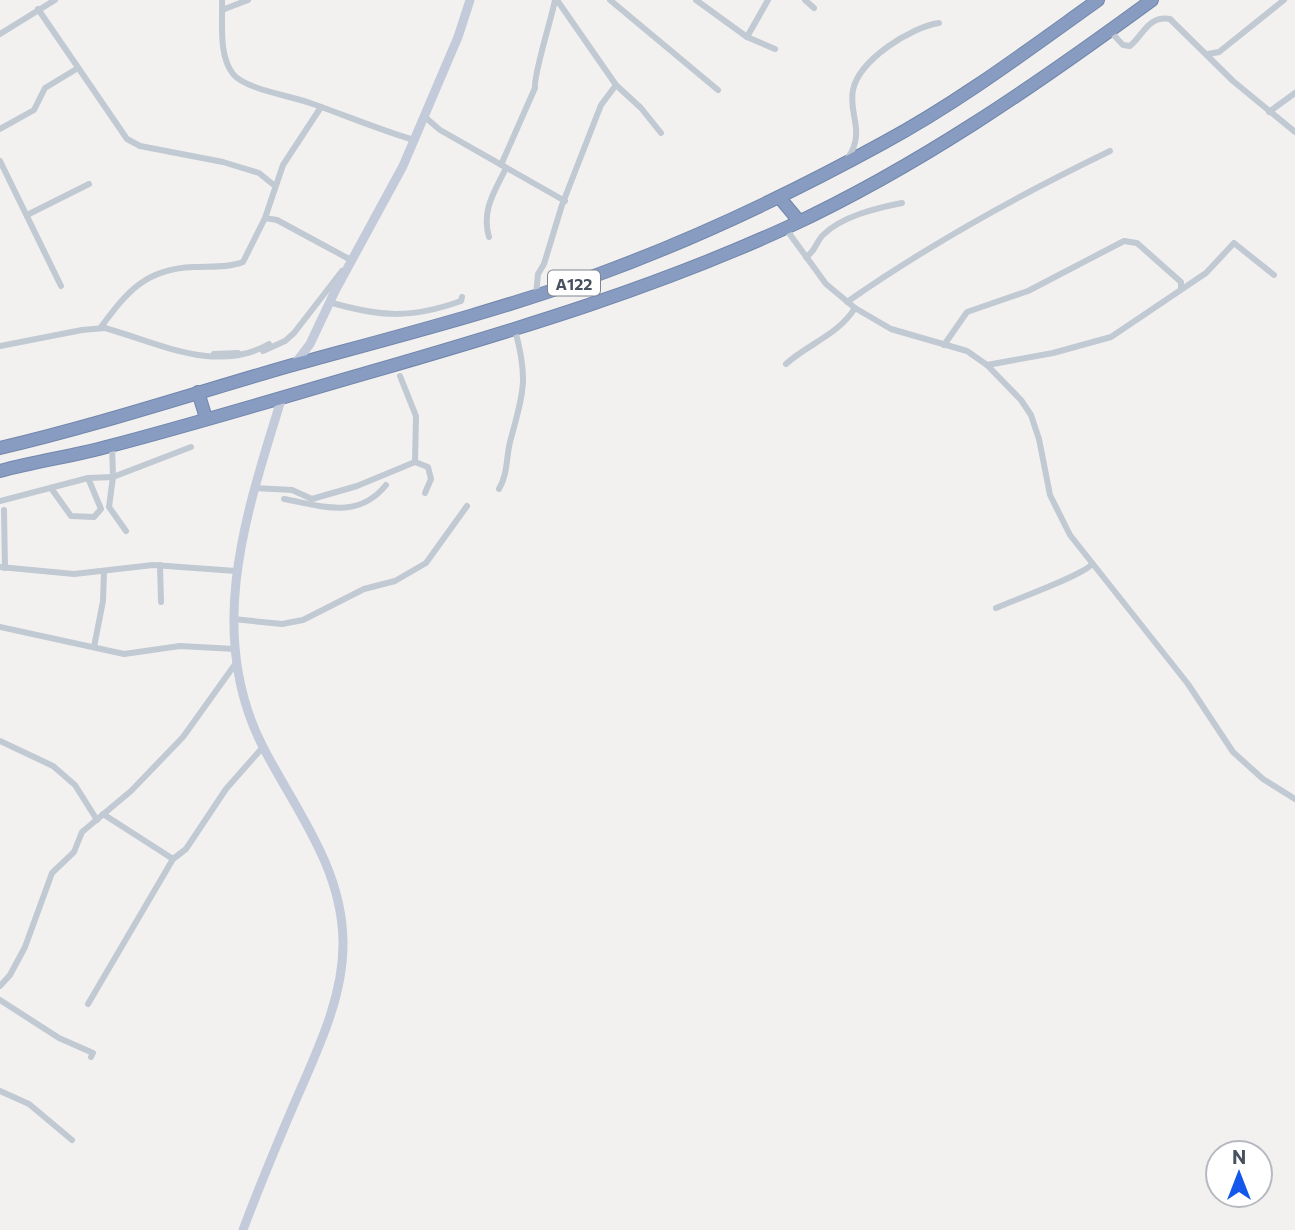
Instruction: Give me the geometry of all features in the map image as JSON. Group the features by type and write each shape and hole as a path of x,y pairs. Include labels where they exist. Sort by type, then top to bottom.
{"highway":[{"name":"A122","path":"0,471 112,446 515,330 626,293 785,228 975,125 1152,0"},
{"name":"A122","path":"0,448 77,430 198,392 454,322 673,245 779,197 845,163 858,149 938,111 1092,2"},
{"path":"779,197 799,221"},
{"path":"454,322 465,345"},
{"path":"198,392 206,418"},
{"path":"77,430 88,452"}],"street":[{"path":"0,34 55,0"},
{"path":"222,0 224,50 233,74 256,87 414,141"},
{"path":"222,10 248,0"},
{"path":"294,365 310,344 329,302 414,141 458,37 470,0"},
{"path":"556,0 617,85 641,108 661,133"},
{"path":"489,237 485,225 486,211 535,88 534,78 546,46 556,0"},
{"path":"610,0 718,90"},
{"path":"696,0 747,37 775,49"},
{"path":"747,37 768,0"},
{"path":"805,0 814,8"},
{"path":"1208,54 1219,52 1284,0"},
{"path":"38,9 121,134 132,143 223,162 259,173 275,186"},
{"path":"1110,31 1123,45 1130,46 1152,22 1165,18 1174,22 1269,112 1279,115 1295,132"},
{"path":"858,149 853,89 864,70 902,37 917,28 939,23"},
{"path":"0,129 34,110 45,88 78,68"},
{"path":"537,295 539,272 544,264 547,248 601,105 617,85"},
{"path":"1269,112 1295,93"},
{"path":"101,327 126,292 163,273 243,262 265,218 283,165 321,107"},
{"path":"425,117 440,130 565,201"},
{"path":"848,302 887,273 976,220 1110,151"},
{"path":"0,161 61,286"},
{"path":"27,215 89,184"},
{"path":"806,257 824,234 838,225 881,207 902,202"},
{"path":"268,209 277,220 349,263"},
{"path":"265,218 277,220"},
{"path":"785,228 830,289 855,308 891,329 958,347 987,365 1026,407 1039,439 1055,506 1070,535 1188,684 1233,752 1263,779 1295,799"},
{"path":"944,345 967,312 1028,291 1124,241 1137,243 1181,282 1181,288"},
{"path":"987,365 1105,340 1206,273 1234,243 1274,275"},
{"path":"0,346 101,327 207,353 269,350 294,333 322,293 349,263"},
{"path":"329,302 375,314 402,316 448,306 461,301 462,297"},
{"path":"786,364 804,349 823,340 855,308"},
{"path":"499,489 507,473 510,444 526,381 515,330"},
{"path":"256,352 269,344"},
{"path":"310,344 313,360"},
{"path":"400,376 415,416 415,462"},
{"path":"243,1230 321,1043 335,998 343,943 336,891 315,839 263,747 245,705 236,663 233,619 236,571 254,488 282,397"},
{"path":"112,446 113,477 109,507 126,531"},
{"path":"0,501 88,478 113,477 191,447"},
{"path":"254,488 292,489 312,499 357,486 415,462 428,467 431,478 425,493"},
{"path":"51,488 71,516 94,517 101,509 88,478"},
{"path":"284,499 323,508 348,509 372,499 386,485"},
{"path":"233,619 282,624 303,620 364,589 395,580 426,563 467,506"},
{"path":"4,510 3,567 75,574 104,571 120,566 160,565 236,571"},
{"path":"996,608 1055,581 1077,576 1092,564"},
{"path":"160,565 160,602"},
{"path":"94,647 103,601 104,571"},
{"path":"0,627 124,654 180,646 235,649"},
{"path":"0,986 10,975 25,947 52,873 74,852 82,832 131,791 183,737 236,663"},
{"path":"0,741 53,766 75,785 97,820"},
{"path":"88,1004 173,859 186,849 226,789 263,747"},
{"path":"103,814 173,859"},
{"path":"0,1000 60,1038 93,1053 91,1057"},
{"path":"0,1090 29,1104 72,1140"}]}
